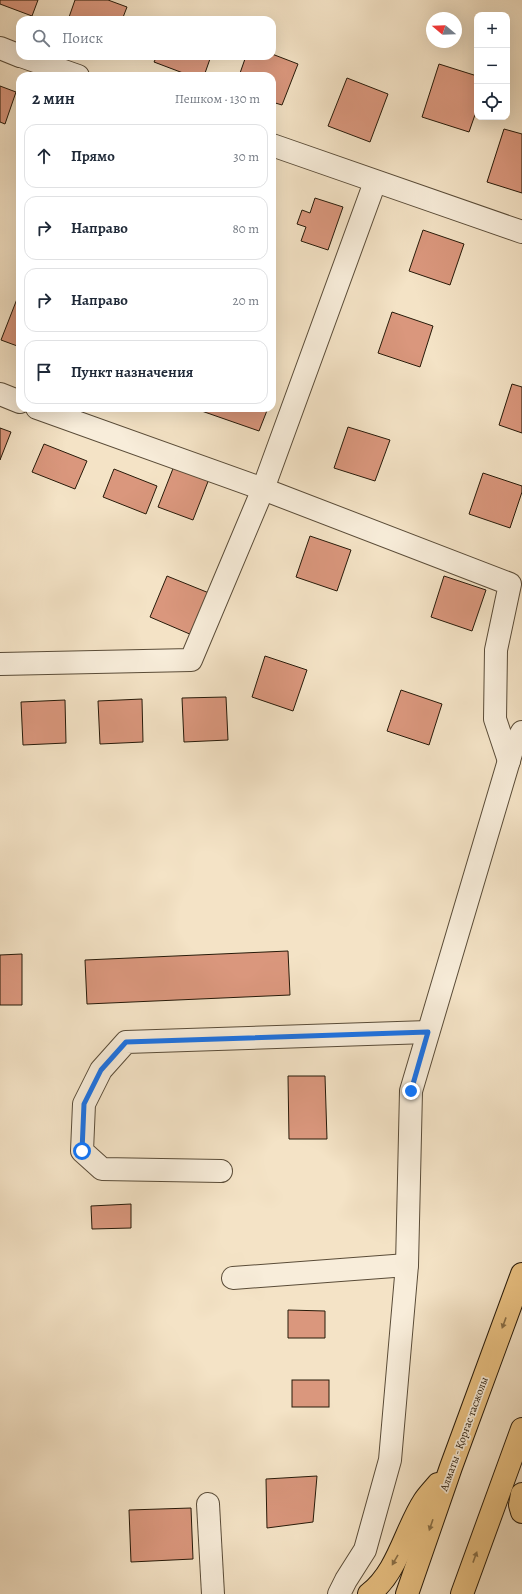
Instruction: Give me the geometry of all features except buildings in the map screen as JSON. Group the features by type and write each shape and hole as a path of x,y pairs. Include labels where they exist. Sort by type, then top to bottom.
{"highway":[{"name":"Алматы - Қорғас тасжолы","path":"407,1594 451,1468 522,1274"},
{"path":"462,1594 522,1429"},
{"path":"369,1594 377,1588 396,1559 424,1502 451,1468"},
{"path":"522,1494 520,1505 522,1512"}],"street":[{"path":"0,48 16,54"},
{"path":"32,60 67,72"},
{"path":"276,146 522,232"},
{"path":"0,664 191,660 263,489 375,182"},
{"path":"0,394 16,400"},
{"path":"49,412 263,489 510,584 496,650 495,719 509,761"},
{"path":"339,1594 365,1550 390,1460 407,1265 411,1091 513,747 522,732"},
{"path":"221,1171 102,1169 82,1151 84,1104 101,1070 126,1042 428,1032"},
{"path":"233,1278 407,1265"},
{"path":"208,1504 213,1594"}],"route":[{"path":"82,1151 84,1104 101,1070 126,1042 428,1032 411,1091"}]}
